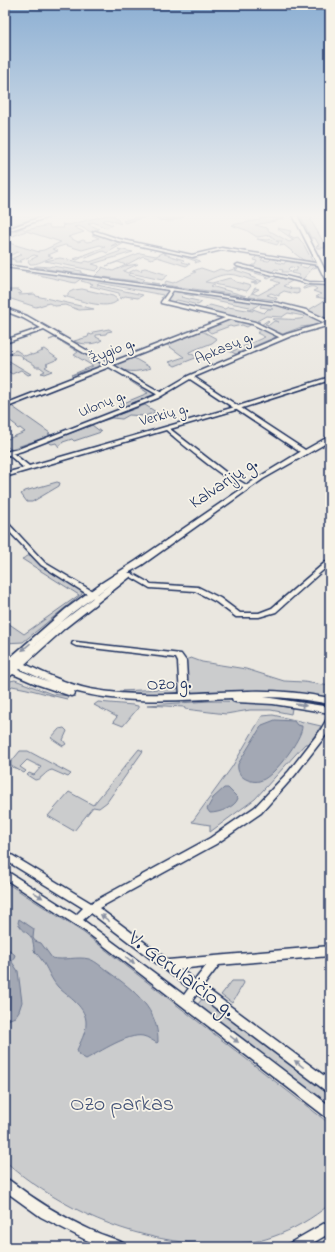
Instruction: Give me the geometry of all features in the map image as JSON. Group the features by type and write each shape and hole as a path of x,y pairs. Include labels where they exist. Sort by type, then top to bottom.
{"main road":[{"path":"59,273 289,306 308,312 330,323"},
{"path":"324,273 330,284"},
{"name":"Apkasų g.","path":"190,377 283,337 330,323"},
{"name":"Apkasų g.","path":"190,377 304,452"},
{"name":"Ulonų g.","path":"7,454 160,394 190,377"},
{"name":"Kalvarijų g.","path":"5,677 10,665 62,626 125,571 139,563 246,488 304,452 330,438"},
{"name":"Kalvarijų g.","path":"95,596 129,574 139,563"},
{"name":"Ozo g.","path":"10,665 56,682 90,692 130,697 227,694 291,695 330,701"},
{"name":"Ozo g.","path":"10,665 53,687 101,699 142,702 220,699 252,700 273,701 326,709"}],"street":[{"path":"271,273 309,283 330,284"},
{"path":"172,289 163,302 253,324 283,337"},
{"path":"5,309 25,316 160,394"},
{"path":"5,313 11,311"},
{"name":"Žygio g.","path":"5,406 228,318"},
{"path":"5,342 45,328"},
{"name":"Verkių g.","path":"5,475 237,408 330,378"},
{"path":"166,428 226,475 246,488"},
{"path":"7,454 28,468"},
{"path":"5,522 43,564 95,596"},
{"path":"129,574 150,586 196,589 218,600 238,615 246,616 265,614 274,610 326,564"},
{"path":"76,644 178,656 182,661 184,696"},
{"path":"77,920 83,913 91,908 201,848 258,810 292,773 323,733 330,721 326,709"},
{"name":"V. Gerulaičio g.","path":"5,855 91,908 330,1087"},
{"name":"V. Gerulaičio g.","path":"5,874 77,920 330,1113"},
{"path":"166,965 330,951"},
{"path":"185,1002 216,961"},
{"path":"5,1184 36,1207 65,1225 103,1242 120,1247"},
{"path":"294,1247 330,1226"}],"green space":[{"path":"31,273 51,273 82,278 75,283"},
{"path":"98,273 130,273 128,275 144,279 142,281 159,284 95,276"},
{"path":"132,273 163,273 168,275 162,280"},
{"path":"193,273 246,273 262,281 256,284 251,283 257,282 231,274 213,278 205,282 212,283 230,278 236,282 251,286 247,291 214,284 211,286 246,296 164,285 166,281 173,283"},
{"path":"256,273 274,276 268,279 266,278 268,277"},
{"path":"293,273 308,273 302,280 295,278 298,278 300,275"},
{"path":"278,277 292,281 283,286 292,289 299,289 299,293 296,294 284,291 279,294 279,296 271,293 267,295 277,298 276,300 249,297 255,288 259,289 252,293 258,295 280,283 272,280"},
{"path":"84,278 169,290 161,298 163,295 100,283 97,285 143,295 138,298 125,296 120,299 119,293 90,286 93,284 81,281"},
{"path":"308,285 328,285 330,288 328,290 330,291 330,321 307,311 327,299 316,297 321,294 313,291 317,289 315,288 311,287 303,289"},
{"path":"82,289 113,296 117,299 117,301 112,304 99,305 63,296 68,296 68,293 74,290"},
{"path":"6,290 19,290 22,293 18,294 19,295 35,294 36,296 94,309 79,310 65,305 55,306 49,303 36,307 5,297"},
{"path":"172,291 261,303 250,310 248,309 250,307 184,294 181,297 202,302 198,305 177,300 174,302 183,306 165,301"},
{"path":"262,303 294,308 323,322 317,325 301,327 283,334 261,325 268,320 269,321 265,324 269,325 274,321 279,322 272,319 297,319 304,318 304,316 288,313 282,317 266,316 257,321 260,322 257,324 203,310 210,305 225,309 228,307 253,311 253,309 264,313 268,309 273,309 260,307"},
{"path":"230,319 252,324 247,327 242,325 233,327 230,326 211,333 207,330"},
{"path":"109,329 112,331 107,332 106,334 96,335 96,337 102,340 99,342 84,344 74,341 88,337 89,334 94,334 93,332"},
{"path":"263,329 278,336 236,354 224,349 227,347 233,351 265,337 257,333"},
{"path":"200,331 217,339 212,343 189,352 198,357 175,366 169,362 184,357 166,344"},
{"path":"56,337 104,365 71,375 93,366 74,355 78,352 55,338 49,340"},
{"path":"44,349 58,359 46,364 48,365 45,367 52,371 44,374 41,373 45,371 40,367 35,367 35,365 22,358 23,357 7,354 16,350 25,356 43,351 41,350"},
{"path":"132,357 151,368 140,371 126,371 112,365"},
{"path":"5,359 31,374 28,375 21,370 12,374 5,369 5,366 10,364"},
{"path":"131,380 155,394 122,407 119,405 148,393 130,381"},
{"path":"10,405 50,433 48,434 52,435 11,449 5,446 5,440 25,432 20,428 18,429 16,427 17,426 9,420 5,420 5,407"},
{"path":"145,405 156,412 145,416 129,415 122,419 112,418 93,424"},
{"path":"92,425 101,432 74,441 72,439 63,442 59,447 56,443 49,443 50,441"},
{"path":"57,482 60,483 59,486 32,502 27,502 21,494 25,491"},
{"path":"30,555 42,566 82,591 82,594 23,642 5,643 5,621 24,634 79,595 22,559"},
{"path":"191,658 202,662 246,669 284,681 330,686 330,698 304,694 251,691 171,694 118,693 119,691 186,688 185,660"},
{"path":"15,680 52,694 69,696 67,699 12,686 5,694 5,686 10,681"},
{"path":"210,701 262,702 292,708 291,714 271,710 250,710 226,714 185,709 184,707 147,705"},
{"path":"98,702 133,705 138,706 138,708 123,726 113,722 117,717 94,705"},
{"path":"273,715 321,726 309,744 305,744 255,799 210,832 210,825 192,822 232,767 262,716"},
{"path":"64,728 67,731 63,740 66,744 63,746 51,738 59,729"},
{"path":"139,749 143,751 107,802 99,808 93,807 74,831 48,816 69,792 93,805"},
{"path":"20,751 28,751 71,774 68,777 52,770 35,780 27,775 29,773 34,775 41,767 27,760 20,767 26,771 24,773 11,766 11,762"},
{"name":"Ozo parkas","path":"5,882 84,933 330,1124 330,1204 310,1219 295,1227 260,1241 221,1244 170,1240 121,1228 74,1208 31,1182 5,1161"},
{"path":"232,981 243,981 244,983 232,1003 221,995"},
{"path":"204,997 330,1093 330,1107 197,1005"}],"shaded area":[{"path":"275,720 294,721 297,725 302,726 301,732 293,748 280,765 262,780 253,781 242,777 238,770 238,764 262,725"},
{"path":"224,788 228,788 238,798 237,801 227,809 210,813 207,809 213,798"},
{"path":"19,919 34,929 33,938 35,941 41,943 52,958 80,958 92,960 128,986 150,1011 157,1031 158,1042 157,1043 143,1036 130,1037 86,1059 79,1055 77,1050 86,1027 83,1012 80,1007 55,983 42,960 34,951 31,937 21,928 18,923"},
{"path":"5,946 15,955 12,962 18,971 22,1002 15,1017 5,1021"}]}
